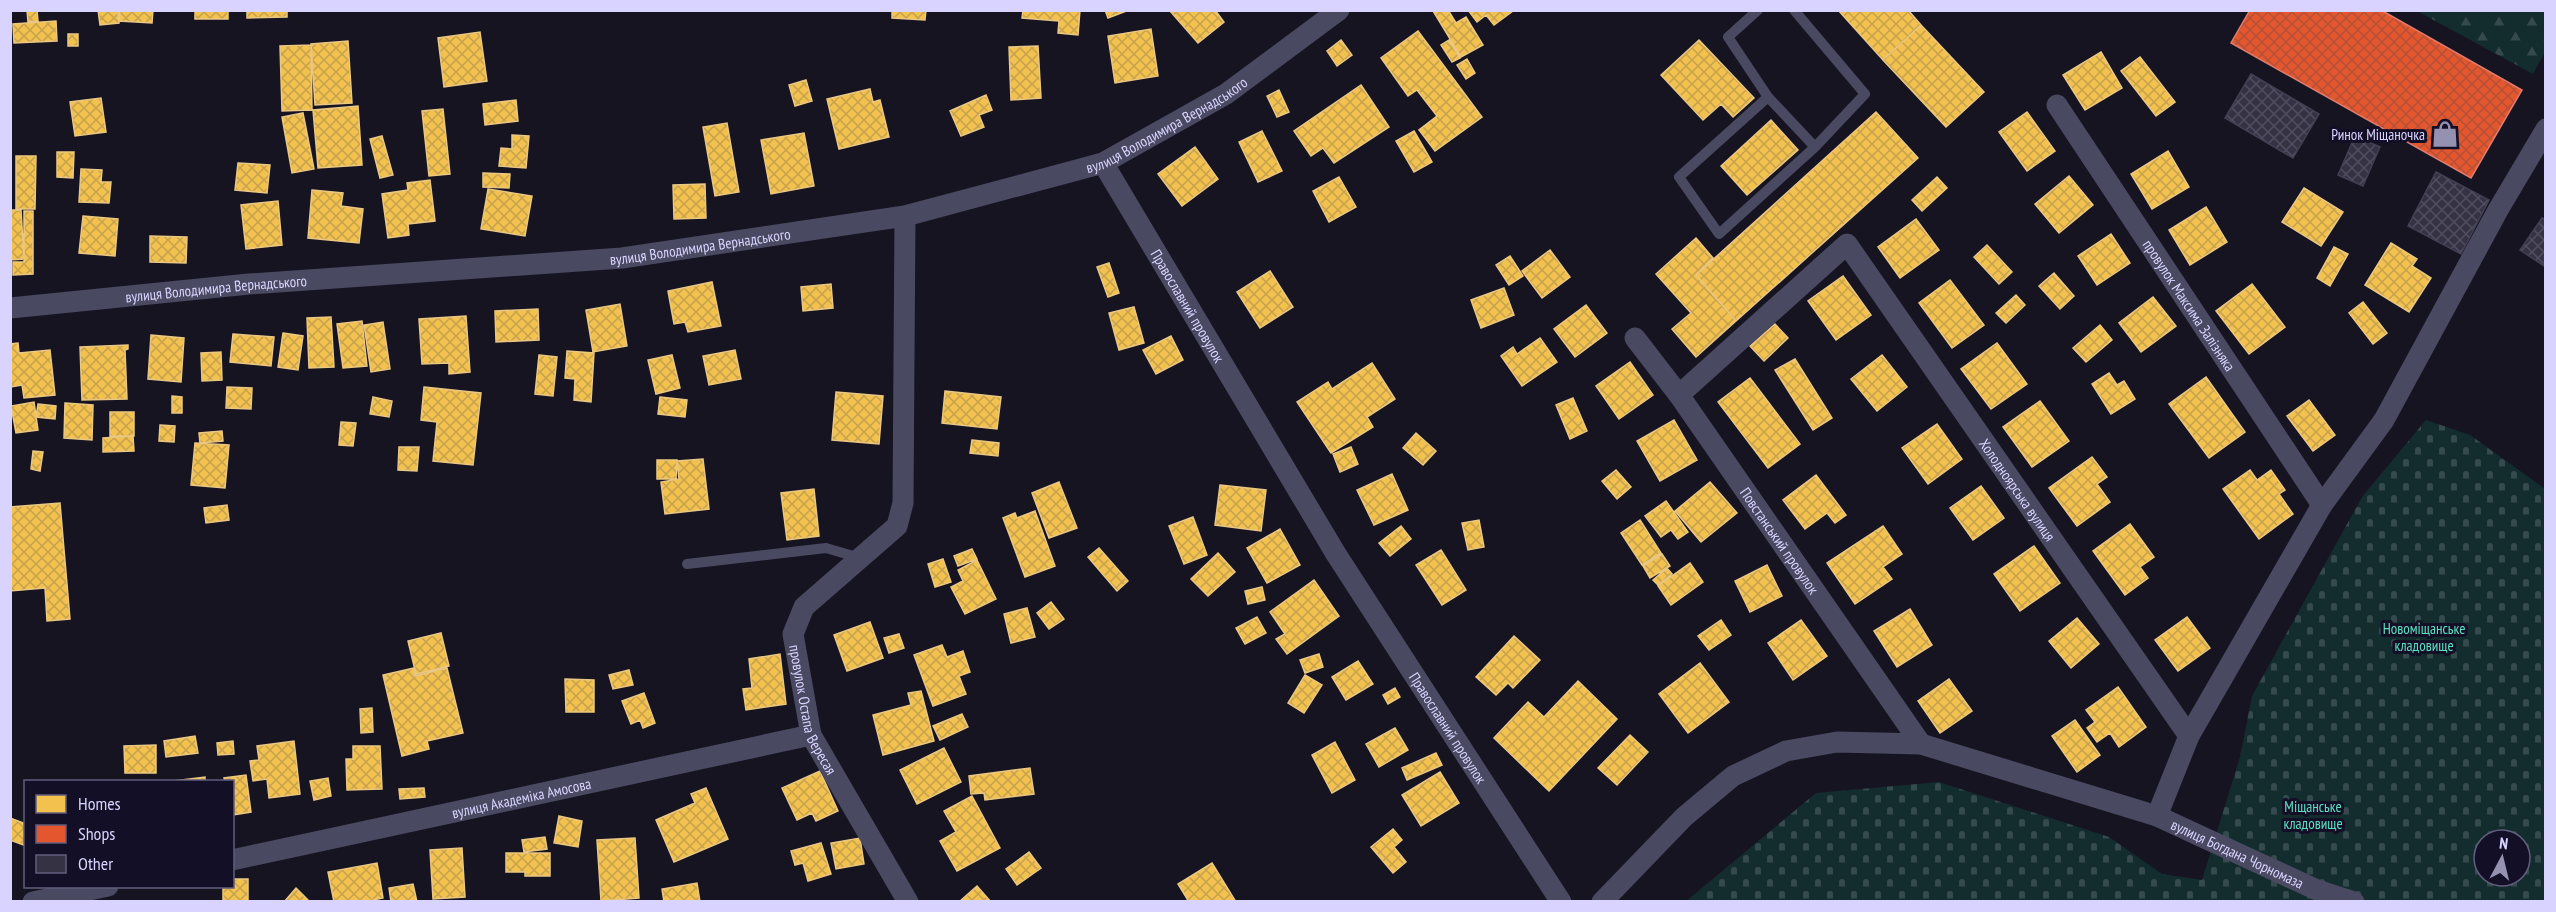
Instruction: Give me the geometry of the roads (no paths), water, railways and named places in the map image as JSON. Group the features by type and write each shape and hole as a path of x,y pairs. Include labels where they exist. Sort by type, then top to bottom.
{"street":[{"name":"вулиця Володимира Вернадського","path":"10,308 249,284 622,258 905,216 1103,163 1226,94 1339,10"},
{"name":"провулок Максима Залізняка","path":"2057,105 2322,505"},
{"path":"2157,816 2189,736 2322,505 2384,420 2498,210 2546,129"},
{"name":"Православний провулок","path":"1103,163 1336,554 1561,902"},
{"name":"провулок Остапа Вересая","path":"905,216 903,503 897,526 804,607 793,634 810,735 908,902"},
{"name":"Холодноярська вулиця","path":"1679,395 1847,244 2189,736"},
{"name":"Повстанський провулок","path":"1635,338 1679,395 1921,744"},
{"name":"вулиця Академіка Амосова","path":"234,860 810,735"},
{"name":"вулиця Богдана Чорномаза","path":"1602,902 1684,817 1733,776 1786,751 1837,742 1921,744 2157,816 2317,890 2355,902"},
{"path":"33,902 99,888"},
{"path":"86,891 105,902"}],"lane":[{"path":"1758,10 1728,37 1768,97 1815,147"},
{"path":"1768,97 1679,177 1719,234 1815,147 1865,94 1794,10"},
{"path":"687,564 826,548 860,558"}],"place":[{"name":"Ринок Міщаночка","path":"2445,134"}],"park label":[{"name":"Новоміщанське кладовище","path":"2424,636"},
{"name":"Міщанське кладовище","path":"2313,814"}]}
